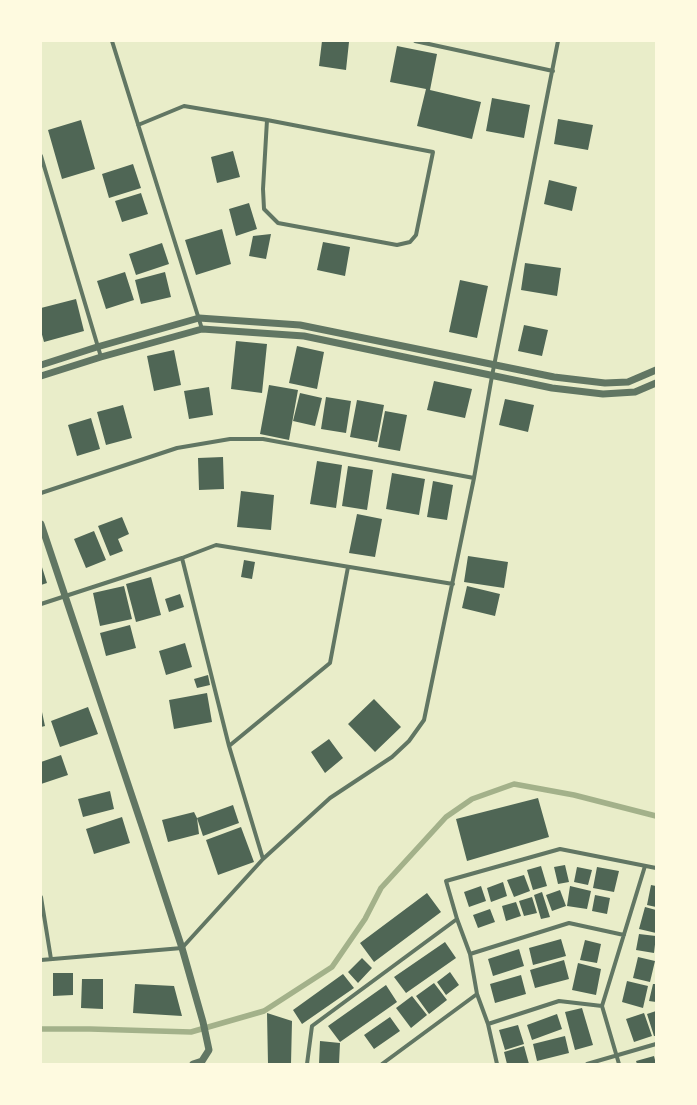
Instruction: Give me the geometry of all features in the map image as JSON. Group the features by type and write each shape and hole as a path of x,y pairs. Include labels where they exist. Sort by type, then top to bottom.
{"street":[{"path":"112,41 202,329"},
{"path":"415,41 552,71"},
{"path":"442,47 443,41"},
{"path":"41,960 182,948 263,859 330,798 392,757 409,741 424,720 474,478 492,376 558,41"},
{"path":"138,125 184,106 267,120 433,152 416,235 410,242 397,245 278,223 264,209 263,189 267,120"},
{"path":"41,156 101,357"},
{"path":"41,365 97,347 199,318 300,325 495,365 554,376 604,383 628,382 656,370"},
{"path":"41,376 101,357 202,329 304,336 552,388 603,394 634,392 656,383"},
{"path":"41,492 177,448 230,439 263,439 474,478"},
{"path":"41,524 64,597 182,948 203,1022 208,1050 202,1061 193,1064"},
{"path":"41,604 182,558 216,545 453,584"},
{"path":"182,558 229,746 263,859"},
{"path":"229,746 330,662 348,567"},
{"path":"497,1064 488,1024 477,994 470,954 457,919 446,881 560,849 656,868"},
{"path":"620,1064 602,1006 645,866"},
{"path":"41,897 51,959"},
{"path":"307,1064 312,1026 457,919"},
{"path":"470,954 570,923 624,934"},
{"path":"382,1064 477,994"},
{"path":"488,1024 559,1000 602,1006"},
{"path":"587,1064 656,1044"}],"building":[{"path":"322,41 349,42 346,70 319,66"},
{"path":"397,46 437,54 430,90 481,102 472,139 417,126 426,89 390,82"},
{"path":"492,98 530,105 524,138 486,131"},
{"path":"558,119 593,125 588,150 554,144"},
{"path":"81,120 95,169 62,179 48,130"},
{"path":"233,151 240,177 217,183 211,157"},
{"path":"133,164 141,188 109,198 102,174"},
{"path":"549,180 577,187 572,211 544,204"},
{"path":"141,193 148,214 122,222 115,201"},
{"path":"249,203 257,229 236,236 229,209"},
{"path":"222,229 231,264 196,275 185,240"},
{"path":"271,234 266,259 249,256 253,236"},
{"path":"323,242 350,247 345,276 317,270"},
{"path":"162,243 169,264 136,275 129,254"},
{"path":"525,263 561,268 557,296 521,290"},
{"path":"125,272 134,300 106,309 97,281"},
{"path":"165,272 171,297 141,304 135,280"},
{"path":"460,280 488,286 477,338 449,332"},
{"path":"76,299 84,331 44,342 41,331 41,308"},
{"path":"524,325 548,330 542,356 518,351"},
{"path":"236,341 267,344 262,393 231,389"},
{"path":"297,346 324,352 317,389 289,383"},
{"path":"174,350 181,385 154,391 147,356"},
{"path":"434,381 472,389 465,418 427,410"},
{"path":"269,385 298,390 289,440 260,434"},
{"path":"209,387 213,415 189,419 184,391"},
{"path":"300,393 322,398 315,426 293,421"},
{"path":"326,397 351,401 346,433 321,429"},
{"path":"505,399 534,405 528,432 499,425"},
{"path":"357,400 384,405 377,442 350,437"},
{"path":"123,405 132,438 106,445 97,412"},
{"path":"385,411 407,415 400,451 378,447"},
{"path":"91,418 100,449 77,456 68,425"},
{"path":"223,457 224,489 199,490 198,458"},
{"path":"317,461 342,465 336,508 310,504"},
{"path":"348,466 373,470 367,510 342,506"},
{"path":"392,473 425,479 419,515 386,509"},
{"path":"433,481 453,485 447,520 427,517"},
{"path":"241,491 274,495 271,530 237,527"},
{"path":"357,514 382,519 375,557 349,553"},
{"path":"122,517 129,534 118,539 123,551 110,556 98,526"},
{"path":"94,531 106,560 86,568 74,539"},
{"path":"468,556 508,562 504,588 464,582"},
{"path":"244,560 255,562 252,579 241,577"},
{"path":"41,564 47,583 41,585"},
{"path":"151,577 161,615 136,622 126,584"},
{"path":"124,586 132,619 100,626 93,593"},
{"path":"467,586 500,594 495,616 462,608"},
{"path":"180,594 184,607 169,612 165,599"},
{"path":"130,625 136,648 106,656 100,633"},
{"path":"185,643 192,667 166,675 159,651"},
{"path":"208,675 210,685 197,688 194,679"},
{"path":"207,693 212,722 174,729 169,700"},
{"path":"374,699 401,727 375,752 348,724"},
{"path":"88,707 98,734 60,747 51,721"},
{"path":"42,712 45,726 41,727 41,713"},
{"path":"329,739 343,758 325,773 311,752"},
{"path":"61,755 68,775 41,784 41,762"},
{"path":"110,791 114,809 83,817 78,799"},
{"path":"538,798 549,837 467,861 456,819"},
{"path":"233,805 239,823 203,836 197,818"},
{"path":"194,812 197,818 199,834 168,842 162,820"},
{"path":"122,817 130,843 94,854 86,829"},
{"path":"241,827 254,862 218,875 206,840"},
{"path":"565,865 569,882 558,884 554,867"},
{"path":"541,866 547,886 533,890 527,870"},
{"path":"577,867 592,870 588,885 574,882"},
{"path":"597,867 619,871 614,892 593,888"},
{"path":"524,875 530,891 514,897 507,880"},
{"path":"503,882 507,896 491,902 487,888"},
{"path":"651,885 656,886 656,907 647,905"},
{"path":"481,886 486,901 469,907 464,892"},
{"path":"570,886 591,891 587,909 567,906"},
{"path":"560,890 566,906 552,911 546,895"},
{"path":"542,892 550,917 541,919 534,895"},
{"path":"427,893 441,912 374,962 360,943"},
{"path":"595,895 610,898 607,914 592,911"},
{"path":"532,897 537,913 524,916 519,901"},
{"path":"516,902 521,916 506,921 502,906"},
{"path":"645,907 656,910 656,933 639,929"},
{"path":"490,909 495,922 478,928 473,915"},
{"path":"639,934 656,936 654,953 636,950"},
{"path":"561,939 566,956 533,965 529,948"},
{"path":"585,940 601,944 597,963 580,960"},
{"path":"445,942 456,958 406,993 394,977"},
{"path":"519,949 524,966 493,976 488,959"},
{"path":"638,957 655,961 650,982 633,978"},
{"path":"362,958 372,968 358,983 348,972"},
{"path":"564,960 569,979 535,988 530,970"},
{"path":"578,963 601,969 596,995 572,990"},
{"path":"450,972 459,985 446,995 437,982"},
{"path":"53,973 73,973 73,995 53,996"},
{"path":"343,974 354,988 302,1024 293,1010"},
{"path":"521,975 526,994 495,1003 490,984"},
{"path":"82,979 103,979 103,1009 81,1008"},
{"path":"627,981 648,986 643,1008 622,1002"},
{"path":"434,983 447,1000 429,1014 416,996"},
{"path":"135,984 174,986 182,1016 133,1013"},
{"path":"653,984 656,984 656,1002 649,1001"},
{"path":"386,985 397,1002 340,1042 328,1026"},
{"path":"412,996 427,1015 411,1028 396,1008"},
{"path":"582,1008 593,1045 575,1050 565,1012"},
{"path":"656,1011 656,1036 654,1036 647,1014"},
{"path":"267,1013 292,1021 291,1064 268,1064"},
{"path":"644,1013 652,1036 634,1042 626,1019"},
{"path":"557,1014 562,1029 532,1040 527,1025"},
{"path":"390,1017 400,1031 374,1049 364,1035"},
{"path":"518,1025 524,1044 505,1050 499,1030"},
{"path":"565,1036 569,1053 537,1061 533,1044"},
{"path":"320,1041 340,1043 339,1064 319,1064"},
{"path":"524,1046 529,1064 507,1064 504,1052"},
{"path":"654,1056 656,1064 637,1064 636,1061"}],"waterway":[{"path":"41,1029 191,1032 264,1011 332,967 365,919 381,888 446,817 472,799 514,784 574,795 656,816"}]}
